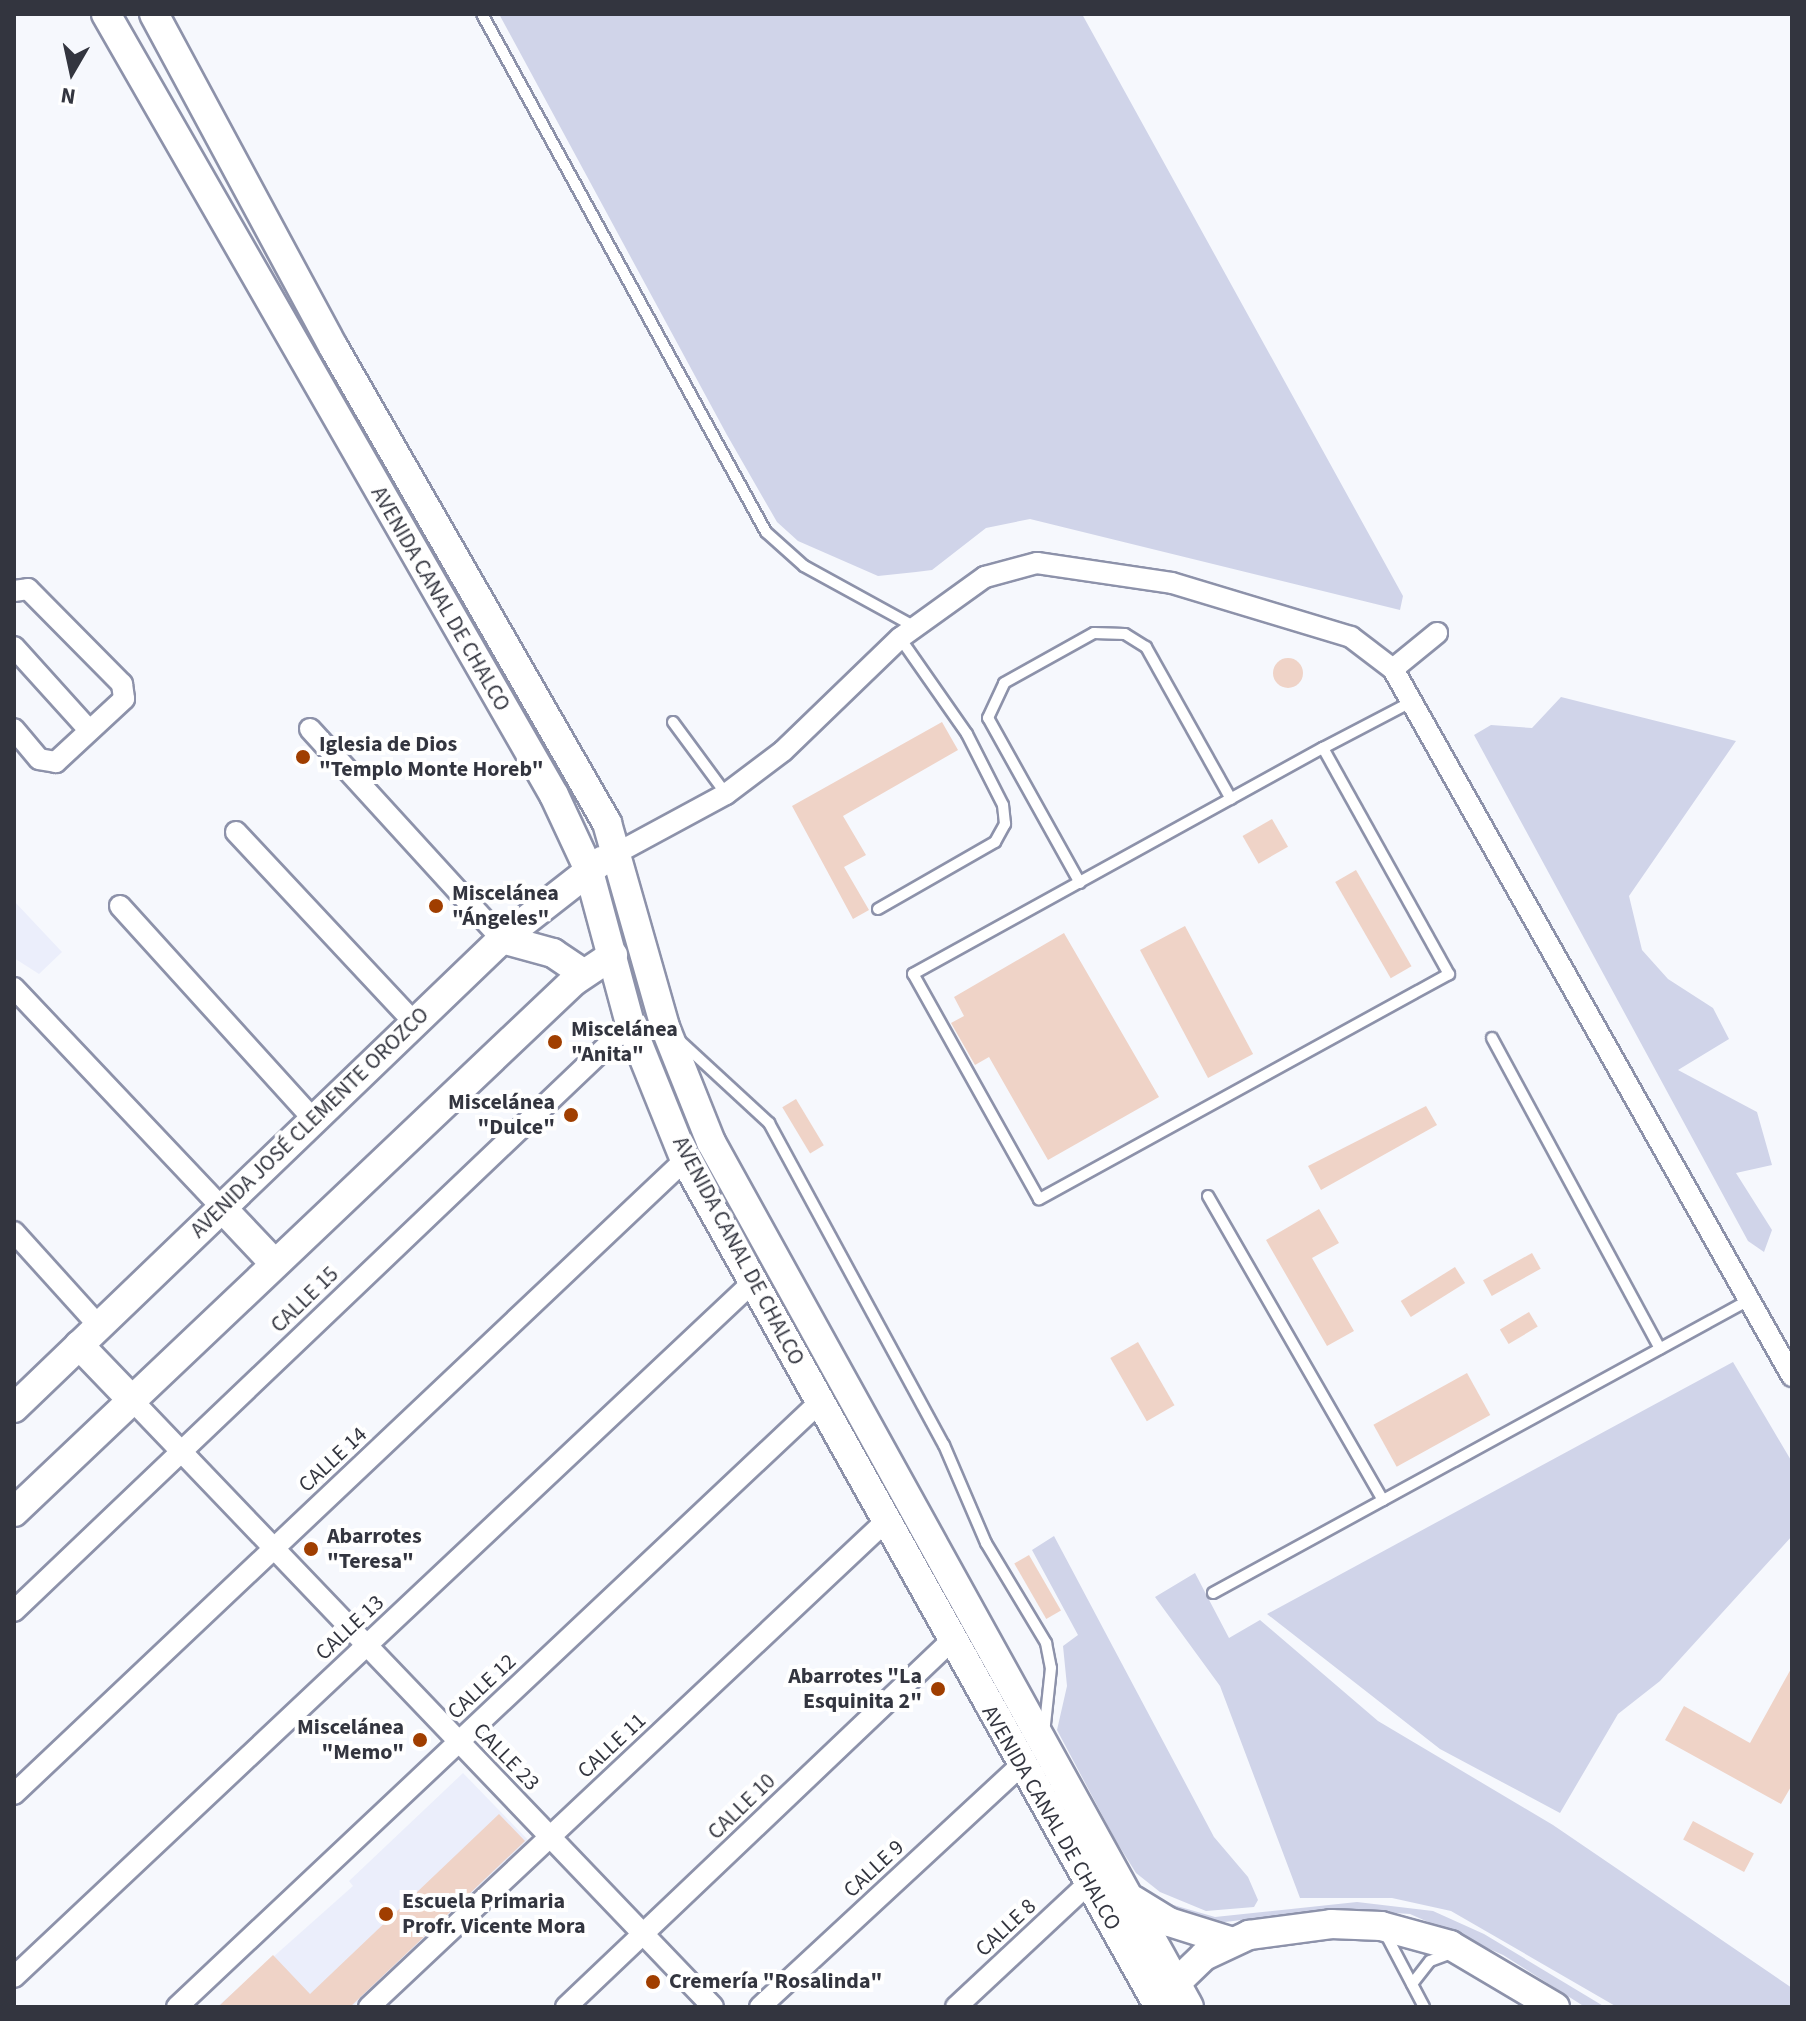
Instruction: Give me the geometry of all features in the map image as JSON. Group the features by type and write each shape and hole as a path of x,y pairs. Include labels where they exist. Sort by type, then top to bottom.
{"main road":[{"name":"AVENIDA CANAL DE CHALCO","path":"106,14 554,795 588,868 630,1024 685,1160 887,1520 950,1642 1088,1884 1166,2001"},
{"name":"AVENIDA CANAL DE CHALCO","path":"154,14 334,348 607,823 665,1027 711,1142 1042,1743 1132,1899 1166,2001"},
{"name":"AVENIDA JOSÉ CLEMENTE OROZCO","path":"14,1408 502,939 588,868 617,853"},
{"path":"502,939 553,953 583,973"},
{"path":"14,1512 583,973 613,955"},
{"path":"222,1208 275,1264"},
{"path":"89,1335 132,1400"},
{"path":"1132,1899 1169,1922 1240,1938 1331,1924 1381,1926 1417,1932 1471,1957 1555,2007"},
{"path":"1166,2001 1240,1938"}],"street":[{"path":"617,853 726,794 815,723 907,632 985,577 1037,563 1172,583 1300,617 1351,637 1393,669 1792,1376"},
{"path":"14,591 28,589 122,684 124,699 56,762 47,762 14,729"},
{"path":"1393,669 1437,633"},
{"path":"14,647 89,730"},
{"path":"310,729 502,939"},
{"path":"236,832 415,1023"},
{"path":"120,906 314,1120"},
{"path":"14,988 222,1208"},
{"name":"CALLE 15","path":"14,1611 630,1024"},
{"name":"CALLE 14","path":"14,1794 685,1160"},
{"path":"14,1232 89,1335"},
{"name":"CALLE 13","path":"14,1977 754,1281"},
{"name":"CALLE 23","path":"132,1400 713,2007"},
{"name":"CALLE 12","path":"177,2007 820,1402"},
{"name":"CALLE 11","path":"369,2007 887,1520"},
{"name":"CALLE 10","path":"566,2007 950,1642"},
{"name":"CALLE 9","path":"760,2007 1021,1765"},
{"name":"CALLE 8","path":"956,2007 1088,1884"}],"lane":[{"path":"482,14 766,532 804,566 907,632 967,734 1003,805 1005,824 995,842 878,909"},
{"path":"1080,883 988,718 1004,683 1081,640 1115,632 1146,647 1231,799"},
{"path":"1323,748 1449,974 1039,1199 913,974 1323,748 1411,702"},
{"path":"673,722 726,794"},
{"path":"665,1027 769,1123 944,1445 986,1543 1046,1643 1051,1668 1042,1743"},
{"path":"1492,1038 1660,1349"},
{"path":"1208,1196 1383,1500"},
{"path":"1213,1593 1749,1300"},
{"path":"1381,1926 1424,2007"},
{"path":"1412,1984 1422,1967 1439,1956 1471,1957"}],"shaded area":[{"path":"499,14 1082,14 1403,596 1400,610 1030,519 986,528 932,570 878,576 798,541 777,522 727,435"},
{"path":"1561,697 1736,741 1629,896 1642,950 1668,979 1713,1008 1729,1039 1678,1070 1757,1112 1772,1165 1736,1173 1772,1230 1764,1252 1748,1241 1474,735 1491,725 1532,728"},
{"path":"14,901 62,952 39,974 14,958"},
{"path":"1733,1362 1792,1462 1792,1536 1660,1681 1618,1714 1560,1813 1440,1749 1267,1614"},
{"path":"1054,1536 1214,1837 1248,1877 1258,1900 1254,1907 1206,1911 1160,1892 1136,1873 1116,1841 1057,1730 1067,1686 1063,1646 1078,1635 1032,1550"},
{"path":"1195,1573 1229,1638 1260,1620 1378,1721 1553,1825 1792,1988 1792,2007 1617,2007 1451,1911 1392,1898 1300,1898 1220,1686 1155,1597"},
{"name":"Escuela Primaria Profr. Vicente Mora","path":"463,1773 528,1840 352,2007 217,2007 353,1886 349,1881"},
{"path":"1357,1902 1433,1911 1484,1934 1605,2007 1585,2007 1503,1955 1410,1914 1335,1909 1216,1923 1178,1912 1170,1904 1215,1917"}],"building":[{"path":"1288,658 1299,662 1303,673 1299,684 1288,688 1277,684 1273,673 1277,662"},
{"path":"942,722 958,750 843,816 866,855 844,867 869,910 853,919 792,806"},
{"path":"1272,819 1288,847 1259,864 1243,836"},
{"path":"1356,870 1412,966 1391,978 1335,882"},
{"path":"1185,926 1253,1054 1208,1078 1140,950"},
{"path":"1064,933 1159,1097 1048,1160 989,1057 975,1065 951,1023 964,1016 954,997"},
{"path":"796,1099 824,1145 810,1154 782,1107"},
{"path":"1426,1106 1437,1125 1321,1190 1308,1166"},
{"path":"1319,1209 1339,1243 1312,1258 1354,1331 1327,1346 1266,1240"},
{"path":"1532,1253 1541,1269 1492,1296 1483,1280"},
{"path":"1455,1267 1465,1283 1411,1317 1401,1301"},
{"path":"1529,1312 1538,1327 1509,1344 1500,1330"},
{"path":"1138,1342 1174,1405 1147,1421 1110,1358"},
{"path":"1467,1373 1490,1415 1397,1467 1373,1425"},
{"path":"1029,1555 1061,1610 1046,1619 1014,1564"},
{"path":"1792,1667 1792,1785 1781,1804 1665,1740 1684,1706 1750,1743"},
{"path":"499,1814 525,1841 350,2007 218,2007 273,1955 310,1994"},
{"path":"1693,1821 1754,1853 1744,1872 1683,1840"}],"place":[{"name":"Iglesia de Dios \"Templo Monte Horeb\"","path":"303,757"},
{"name":"Miscelánea \"Ángeles\"","path":"436,906"},
{"name":"Miscelánea \"Anita\"","path":"555,1042"},
{"name":"Miscelánea \"Dulce\"","path":"571,1115"},
{"name":"Abarrotes \"Teresa\"","path":"311,1549"},
{"name":"Abarrotes \"La Esquinita 2\"","path":"938,1689"},
{"name":"Miscelánea \"Memo\"","path":"420,1740"},
{"name":"Escuela Primaria Profr. Vicente Mora","path":"386,1914"},
{"name":"Cremería \"Rosalinda\"","path":"653,1982"}]}
